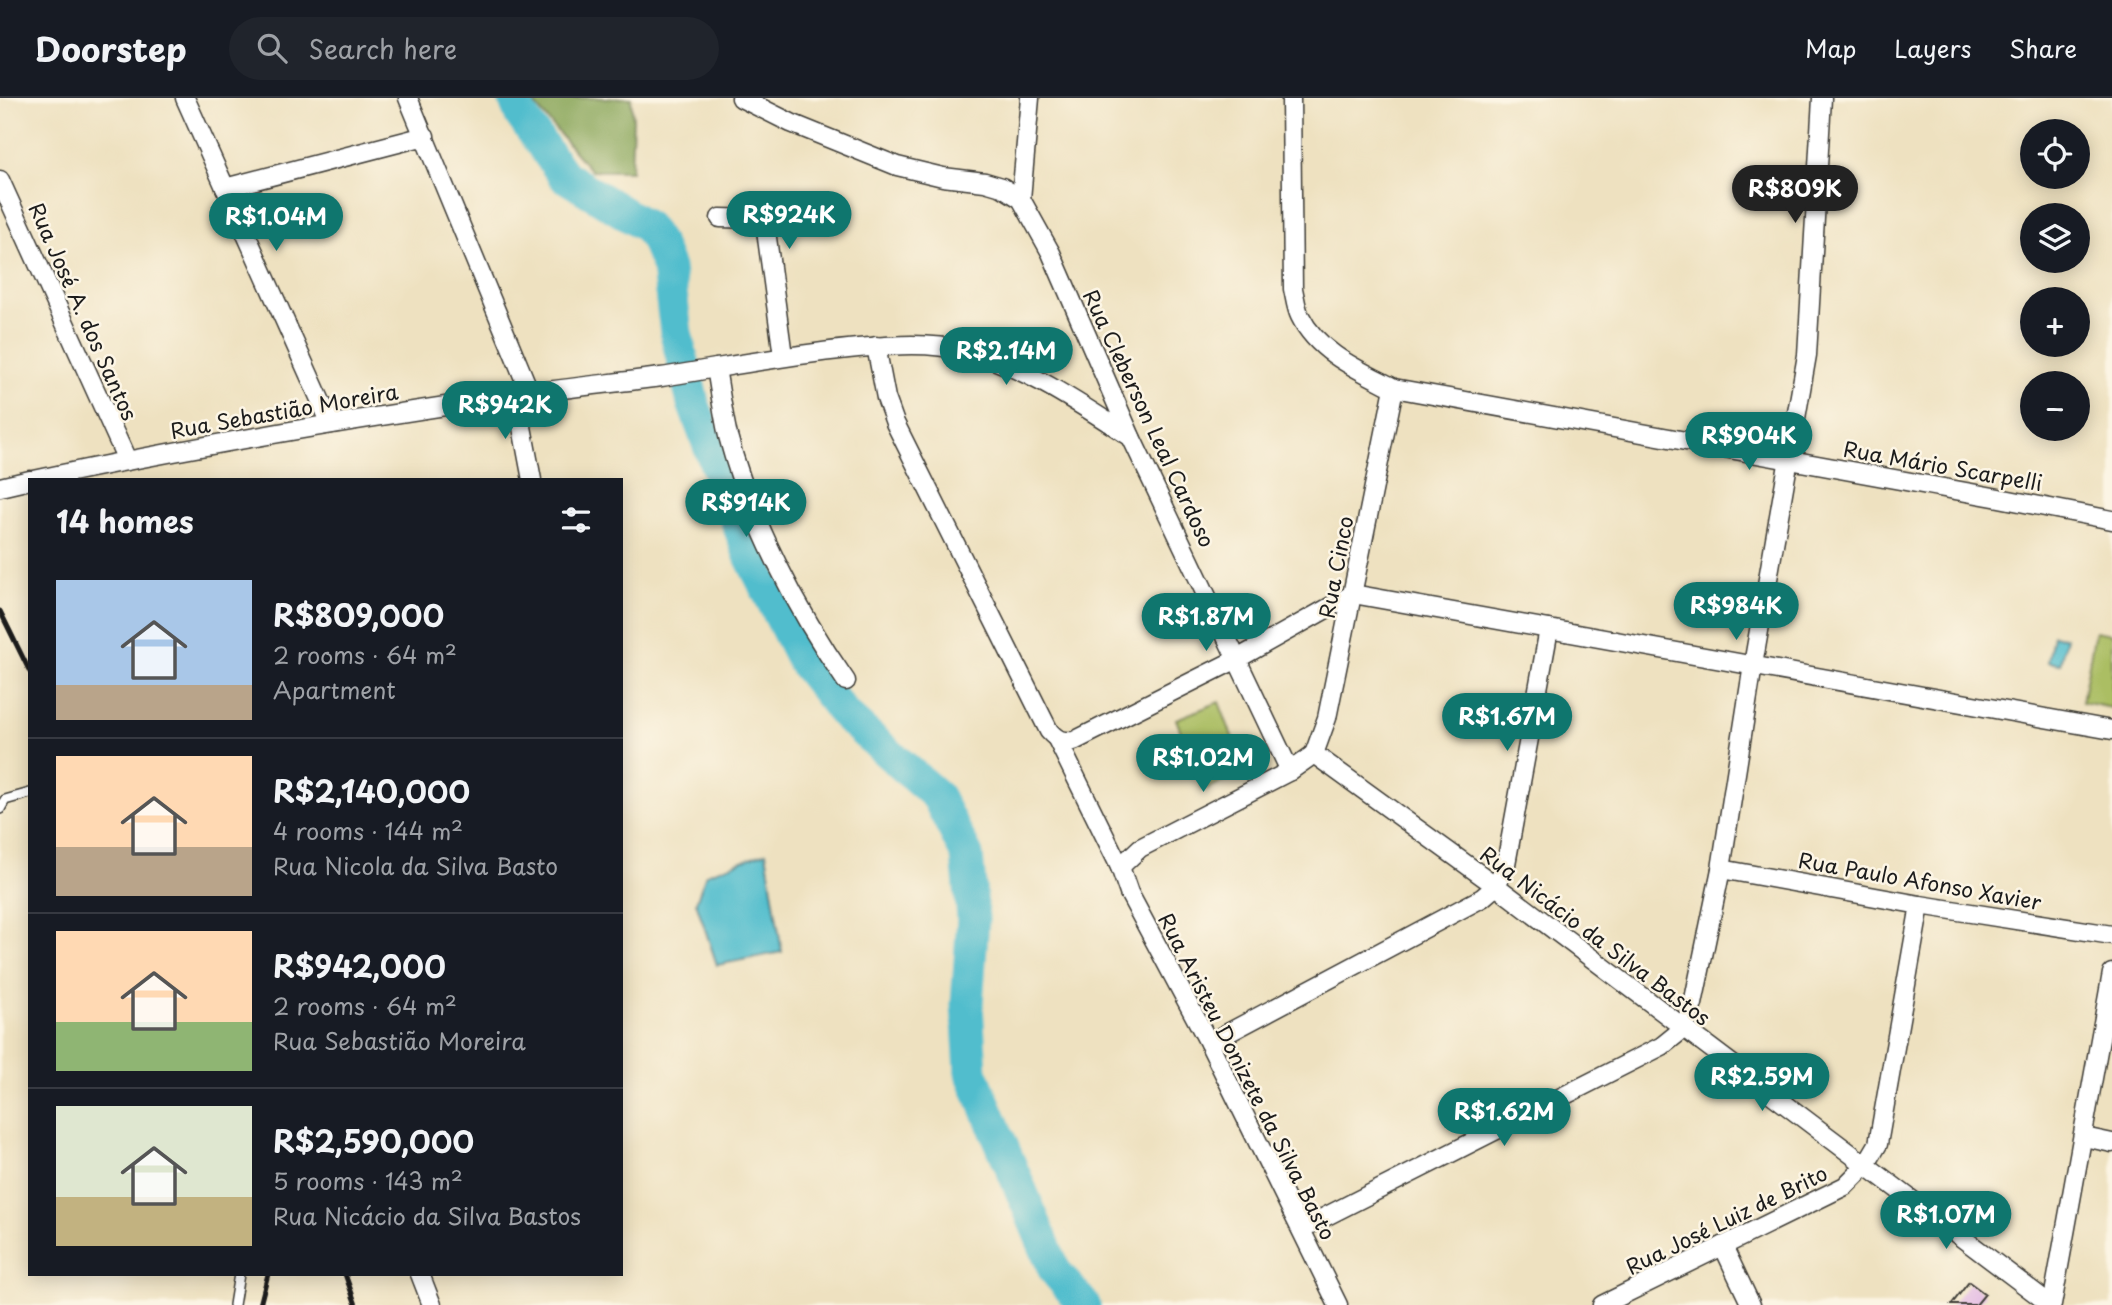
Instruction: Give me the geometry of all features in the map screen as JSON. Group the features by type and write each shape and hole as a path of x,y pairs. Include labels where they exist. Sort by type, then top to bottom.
{"street":[{"path":"185,98 331,424"},
{"path":"408,98 523,394 532,478"},
{"path":"741,98 804,129 897,166 943,177 985,182 1002,187 1021,199 1030,98"},
{"name":"Rua Mário Scarpelli","path":"1291,98 1293,289 1300,315 1317,341 1345,363 1394,388 2112,520"},
{"path":"1301,1229 1662,1046 1683,1029 1693,1004 1721,869 1753,665 1807,355 1822,98"},
{"path":"226,188 425,136"},
{"name":"Rua José A. dos Santos","path":"0,180 127,460"},
{"name":"Rua Cleberson Leal Cardoso","path":"1021,199 1051,253 1131,437 1290,771"},
{"path":"720,218 757,219 765,223 783,356"},
{"name":"Rua Sebastião Moreira","path":"42,478 331,424 523,394 662,377 783,356 921,344 965,351 996,362 1059,392 1131,437"},
{"name":"Rua Aristeu Donizete da Silva Basto","path":"876,346 886,398 895,423 1049,731 1065,740 1129,893 1209,1043 1338,1305"},
{"path":"716,368 728,436 761,526 805,617 846,681"},
{"name":"Rua Cinco","path":"1314,754 1327,718 1394,388"},
{"name":"Rua Sebastião Moreira","path":"0,486 28,481"},
{"path":"1065,740 1237,659 1353,594 2112,730"},
{"path":"1209,1043 1482,898 1496,886 1506,864 1549,629"},
{"path":"1120,867 1140,848 1290,771 1314,754"},
{"name":"Rua Nicácio da Silva Bastos","path":"1314,754 1496,886 2052,1305"},
{"name":"Rua Paulo Afonso Xavier","path":"1721,869 1920,905 2112,935"},
{"path":"1865,1166 1878,1143 1920,905"},
{"path":"2052,1305 2112,973"},
{"path":"2084,1137 2112,1143"},
{"name":"Rua José Luiz de Brito","path":"1602,1305 1845,1186 1865,1166"},
{"path":"1723,1246 1751,1305"},
{"path":"421,1276 432,1305"}],"lane":[{"path":"0,809 5,800 28,794"},
{"path":"234,1305 239,1276"}],"green space":[{"path":"533,98 631,98 631,171 591,171 534,104"},
{"path":"2095,631 2112,634 2112,708 2082,702"},
{"path":"1219,702 1246,773 1203,790 1176,719"}],"water":[{"path":"2053,635 2066,638 2060,664 2048,662"},
{"path":"766,852 782,952 717,965 696,902 706,874"}],"building":[{"path":"1969,1282 1985,1294 1976,1305 1951,1305"}],"waterway":[{"path":"514,98 520,114 564,176 647,227 658,243 668,268 676,333 693,403 750,556 802,660 845,715 937,796 967,855 973,918 967,1004 971,1072 1055,1271 1084,1305"}],"railway":[{"path":"0,611 28,668"},
{"path":"260,1305 267,1276"},
{"path":"346,1276 356,1305"}]}
